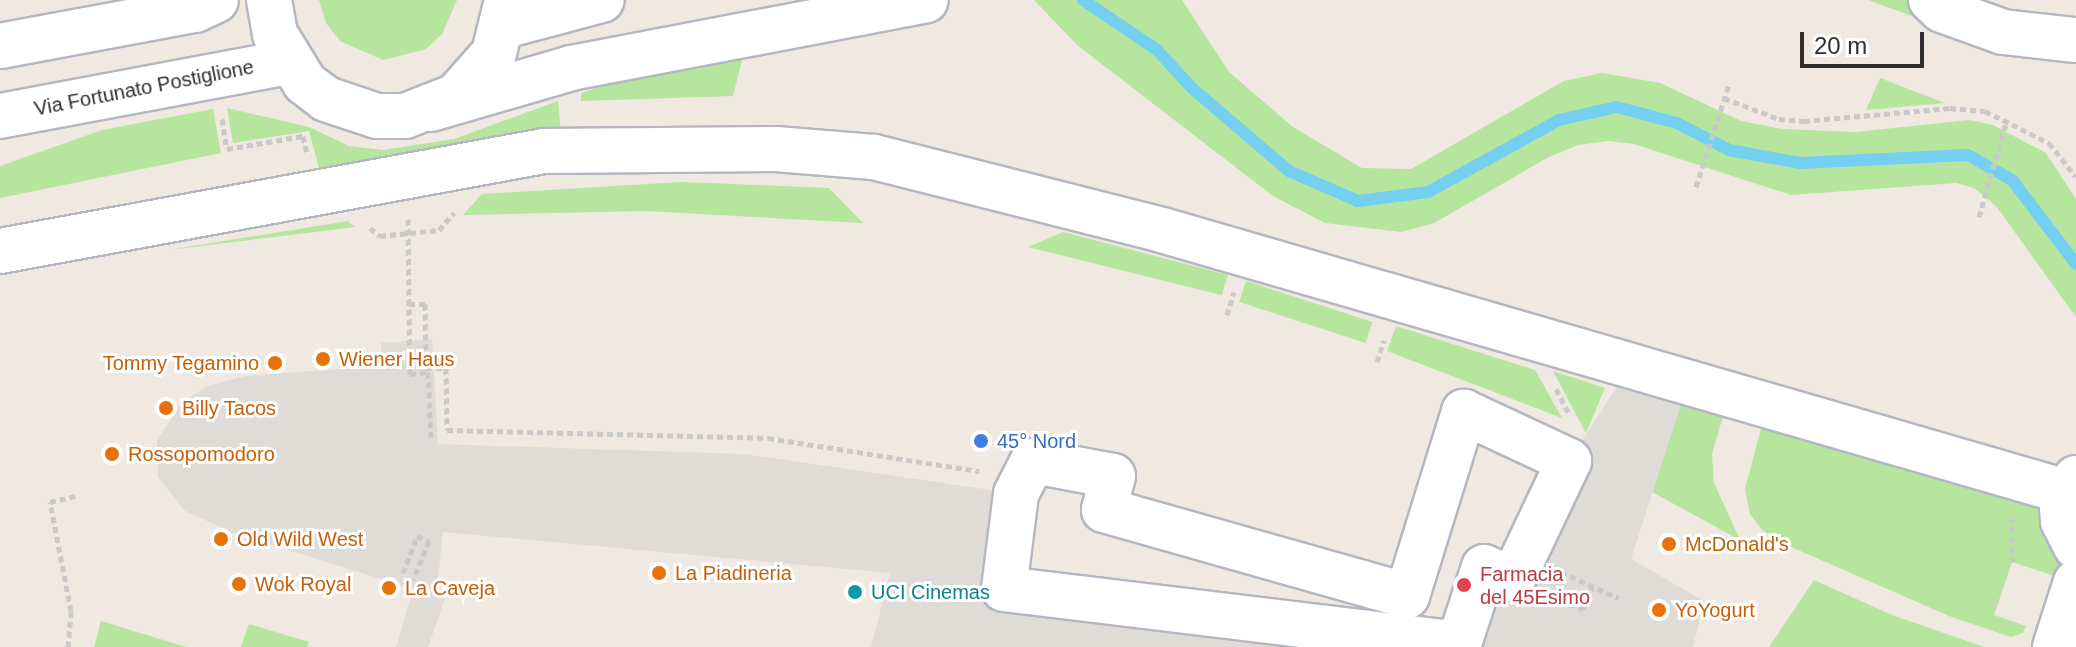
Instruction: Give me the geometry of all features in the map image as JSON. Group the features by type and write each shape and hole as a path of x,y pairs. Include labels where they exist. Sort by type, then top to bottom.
{"street":[{"path":"0,46 195,10 216,0"},
{"path":"269,0 275,34 288,62 315,91 351,110 405,116 571,68 926,0"},
{"path":"431,109 478,76 506,13 602,0"},
{"path":"1931,0 1942,10 2003,32 2076,40"},
{"name":"Via Fortunato Postiglione","path":"0,116 288,62"},
{"path":"0,138 95,98"},
{"path":"0,251 544,151 776,149 874,157 1149,226 2071,485 2063,521 2076,546"},
{"path":"1464,412 1569,461 1527,556 1513,579 1484,567 1459,644 1004,589 1016,494 1033,461 1113,476 1104,510 1407,596 1464,412"},
{"path":"2055,647 2076,582"}],"path":[{"path":"1696,187 1729,84"},
{"path":"1724,98 1779,119 1824,121 1950,108 1985,111 2049,143 2076,177"},
{"path":"220,108 227,149 303,136 309,165"},
{"path":"1979,217 2007,120"},
{"path":"408,206 410,374 428,372 431,439"},
{"path":"409,304 425,304 426,368 446,368 447,430 768,438 1025,478"},
{"path":"1549,375 1570,414"},
{"path":"68,647 71,611 50,502 76,496"},
{"path":"2012,514 2012,562"},
{"path":"403,573 417,536 429,541 413,580"},
{"path":"1527,556 1618,598"},
{"path":"1575,593 1569,604 1583,609 1593,587"}],"green space":[{"path":"319,0 457,0 442,34 426,49 383,60 340,41 326,23"},
{"path":"1034,0 1182,0 1229,72 1293,127 1362,168 1411,169 1564,81 1602,73 1660,83 1741,121 1782,129 1856,132 1969,120 1993,125 2046,153 2076,199 2076,317 1996,206 1974,188 1956,183 1791,195 1634,144 1608,141 1578,145 1549,157 1434,223 1401,232 1325,223 1273,196 1077,45"},
{"path":"1868,0 1914,0 1940,22 1912,16"},
{"path":"744,52 733,96 581,101 581,93 648,72"},
{"path":"1880,78 1945,103 1866,110"},
{"path":"558,101 561,134 319,168 309,131 233,143 227,108 309,127 349,146 383,150 454,139"},
{"path":"213,109 221,153 0,198 0,166 102,130"},
{"path":"681,182 829,188 863,223 646,211 463,215 482,194"},
{"path":"348,221 355,227 168,250"},
{"path":"1063,232 1228,275 1222,295 1028,247"},
{"path":"1246,281 1372,322 1366,343 1239,302"},
{"path":"1396,326 1535,370 1562,418 1387,351"},
{"path":"1553,371 1605,388 1586,433"},
{"path":"1682,401 1724,413 1712,454 1714,483 1740,540 1652,492"},
{"path":"1762,425 2043,510 2061,558 2055,576 2012,562 1994,615 2026,626 2023,633 2011,637 1949,616 1789,546 1762,530 1750,514 1745,489"},
{"path":"1814,580 1892,615 1984,647 1769,647"},
{"path":"101,621 186,647 94,647"},
{"path":"249,624 309,642 307,647 241,647"}],"shaded area":[{"path":"432,339 438,444 744,454 1005,492 1004,589 1459,644 1484,567 1513,579 1569,461 1618,385 1682,401 1631,559 1704,601 1693,647 871,647 890,573 443,532 437,589 447,593 428,647 396,647 413,589 231,532 185,511 158,477 157,440 182,402 208,386 245,376 381,366 381,343"}],"waterway":[{"path":"1083,0 1157,50 1192,88 1289,171 1358,201 1428,192 1559,120 1617,107 1677,123 1729,150 1800,163 1968,155 2012,180 2076,264"}],"place":[{"name":"Wiener Haus","path":"323,359"},
{"name":"Tommy Tegamino","path":"275,363"},
{"name":"Billy Tacos","path":"166,408"},
{"name":"45° Nord","path":"981,441"},
{"name":"Rossopomodoro","path":"112,454"},
{"name":"Old Wild West","path":"221,539"},
{"name":"McDonald's","path":"1669,544"},
{"name":"La Piadineria","path":"659,573"},
{"name":"Wok Royal","path":"239,584"},
{"name":"Farmacia del 45Esimo","path":"1464,585"},
{"name":"La Caveja","path":"389,588"},
{"name":"UCI Cinemas","path":"855,592"},
{"name":"YoYogurt","path":"1659,610"}]}
